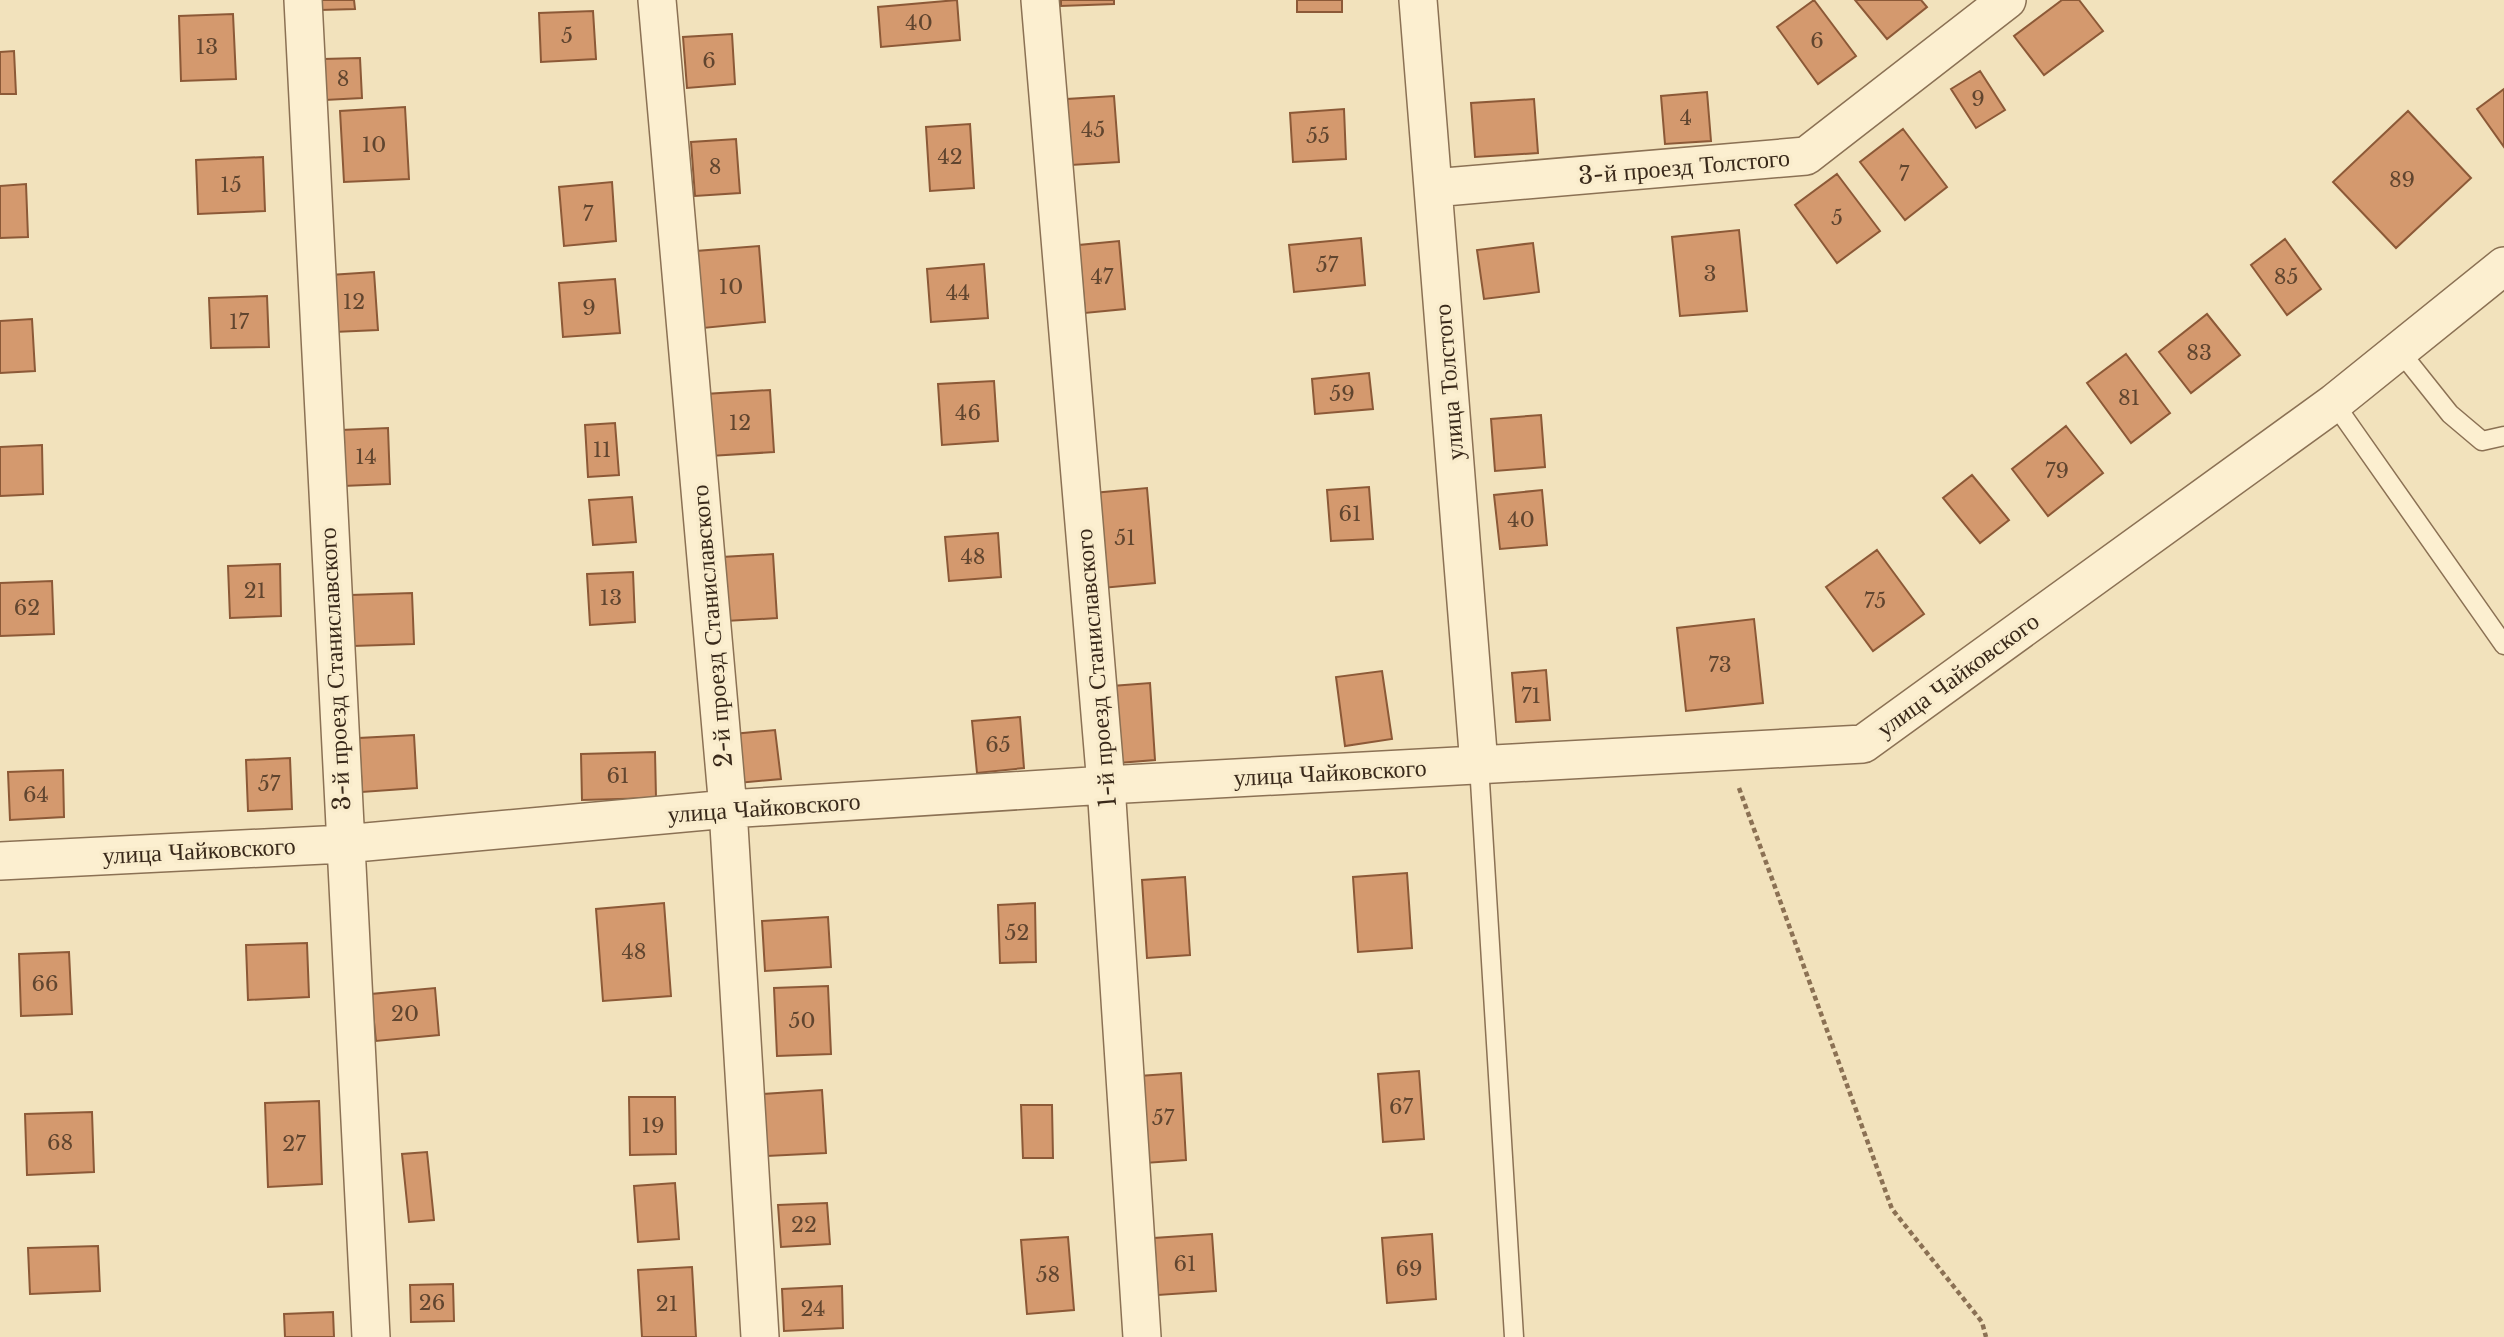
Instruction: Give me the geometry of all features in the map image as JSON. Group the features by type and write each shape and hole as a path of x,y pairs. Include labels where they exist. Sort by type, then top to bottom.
{"street":[{"name":"3-й проезд Станиславского","path":"303,0 371,1337"},
{"name":"2-й проезд Станиславского","path":"657,0 727,809 760,1337"},
{"name":"1-й проезд Станиславского","path":"1040,0 1106,785 1142,1337"},
{"name":"улица Толстого","path":"1418,0 1479,765"},
{"name":"3-й проезд Толстого","path":"1433,188 1806,156 2007,0"},
{"name":"улица Чайковского","path":"0,861 344,844 727,809 1106,785 1863,744 2334,403 2504,266"}],"lane":[{"path":"2399,350 2451,415 2482,441 2504,436"},
{"path":"2334,403 2504,645"},
{"path":"1479,765 1514,1337"}],"path":[{"path":"1726,751 1892,1209 1982,1322 1986,1337"}],"building":[{"path":"320,0 354,0 355,9 320,10"},
{"path":"957,0 960,40 881,47 878,7"},
{"path":"1061,0 1114,0 1114,4 1061,6"},
{"path":"1297,0 1342,0 1342,12 1297,12"},
{"path":"1814,0 1856,56 1818,84 1777,27"},
{"path":"1855,0 1921,0 1927,7 1887,39"},
{"path":"2062,0 2079,0 2103,31 2044,75 2014,36"},
{"path":"593,11 596,59 541,62 539,13"},
{"path":"233,14 236,79 181,81 179,16"},
{"path":"732,34 735,84 687,88 683,37"},
{"path":"14,51 16,94 0,94 0,52"},
{"path":"360,58 362,98 325,100 323,59"},
{"path":"1980,71 2005,110 1976,128 1951,89"},
{"path":"2504,89 2504,147 2477,109"},
{"path":"1707,92 1711,141 1665,144 1661,96"},
{"path":"1114,96 1119,162 1071,165 1067,99"},
{"path":"1534,99 1538,153 1475,157 1471,103"},
{"path":"405,107 409,179 344,182 340,111"},
{"path":"1344,109 1346,159 1293,162 1290,113"},
{"path":"2408,111 2471,178 2396,248 2333,182"},
{"path":"970,124 974,188 930,191 926,127"},
{"path":"1903,129 1947,187 1905,220 1860,162"},
{"path":"736,139 740,193 695,196 691,142"},
{"path":"263,157 265,211 198,214 196,160"},
{"path":"1837,174 1880,231 1837,263 1795,205"},
{"path":"612,182 616,241 564,246 559,187"},
{"path":"26,184 28,237 0,238 0,186"},
{"path":"1739,230 1747,311 1680,316 1672,237"},
{"path":"1361,238 1365,285 1294,292 1289,245"},
{"path":"2285,239 2321,289 2287,315 2251,265"},
{"path":"1119,241 1125,309 1085,313 1079,245"},
{"path":"1533,243 1539,292 1484,299 1477,250"},
{"path":"759,246 765,322 703,328 696,251"},
{"path":"984,264 988,318 931,322 927,269"},
{"path":"374,272 378,330 334,332 330,275"},
{"path":"615,279 620,333 563,337 559,283"},
{"path":"267,296 269,347 211,348 209,298"},
{"path":"2207,314 2240,355 2191,393 2159,352"},
{"path":"32,319 35,371 0,373 0,321"},
{"path":"2126,354 2170,413 2131,443 2087,383"},
{"path":"1369,373 1373,409 1315,414 1312,379"},
{"path":"994,381 998,441 942,445 938,384"},
{"path":"770,390 774,452 710,456 705,394"},
{"path":"1541,415 1545,467 1495,471 1491,419"},
{"path":"615,423 619,475 588,477 585,425"},
{"path":"2066,426 2103,473 2048,516 2012,469"},
{"path":"388,428 390,484 343,486 341,430"},
{"path":"42,445 43,494 0,496 0,447"},
{"path":"1972,475 2009,520 1980,543 1943,498"},
{"path":"1369,487 1373,539 1331,541 1327,490"},
{"path":"1147,488 1155,583 1102,588 1093,493"},
{"path":"1542,490 1547,545 1500,549 1494,495"},
{"path":"632,497 636,542 593,545 589,500"},
{"path":"998,533 1001,577 949,581 945,537"},
{"path":"1877,550 1924,614 1873,651 1826,587"},
{"path":"773,554 777,618 726,621 722,557"},
{"path":"280,564 281,616 230,618 228,566"},
{"path":"633,572 635,622 590,625 587,574"},
{"path":"52,581 54,634 0,636 0,583"},
{"path":"412,593 414,644 353,646 351,595"},
{"path":"1754,619 1763,703 1686,711 1677,628"},
{"path":"1546,670 1550,720 1516,722 1512,673"},
{"path":"1382,671 1392,739 1345,746 1336,677"},
{"path":"1150,683 1155,760 1118,763 1112,686"},
{"path":"1020,717 1024,768 977,773 972,721"},
{"path":"775,730 781,779 738,783 733,734"},
{"path":"414,735 417,788 362,792 359,738"},
{"path":"655,752 656,798 582,800 581,754"},
{"path":"290,758 292,809 248,811 246,760"},
{"path":"63,770 64,817 10,820 8,772"},
{"path":"1407,873 1412,948 1358,952 1353,877"},
{"path":"1185,877 1190,955 1147,958 1142,880"},
{"path":"664,903 671,996 603,1001 596,909"},
{"path":"1035,903 1036,962 1000,963 998,905"},
{"path":"828,917 831,967 765,971 762,921"},
{"path":"307,943 309,997 248,1000 246,945"},
{"path":"69,952 72,1014 21,1016 19,954"},
{"path":"828,986 831,1054 777,1056 774,988"},
{"path":"435,988 439,1035 376,1041 371,994"},
{"path":"1419,1071 1424,1139 1383,1142 1378,1074"},
{"path":"1181,1073 1186,1160 1145,1163 1139,1076"},
{"path":"822,1090 826,1153 767,1156 763,1094"},
{"path":"629,1097 675,1097 676,1154 630,1155"},
{"path":"319,1101 322,1184 268,1187 265,1103"},
{"path":"1021,1105 1052,1105 1053,1158 1023,1158"},
{"path":"92,1112 94,1172 27,1175 25,1114"},
{"path":"427,1152 434,1220 409,1222 402,1154"},
{"path":"675,1183 679,1239 638,1242 634,1186"},
{"path":"827,1203 830,1244 781,1247 778,1205"},
{"path":"1212,1234 1216,1291 1158,1295 1154,1238"},
{"path":"1432,1234 1436,1299 1387,1303 1382,1238"},
{"path":"1068,1237 1074,1310 1027,1314 1021,1240"},
{"path":"98,1246 100,1291 30,1294 28,1248"},
{"path":"692,1267 696,1337 642,1337 638,1270"},
{"path":"453,1284 454,1321 411,1322 410,1285"},
{"path":"842,1286 843,1328 784,1331 782,1289"},
{"path":"333,1312 334,1337 285,1337 284,1314"}]}
